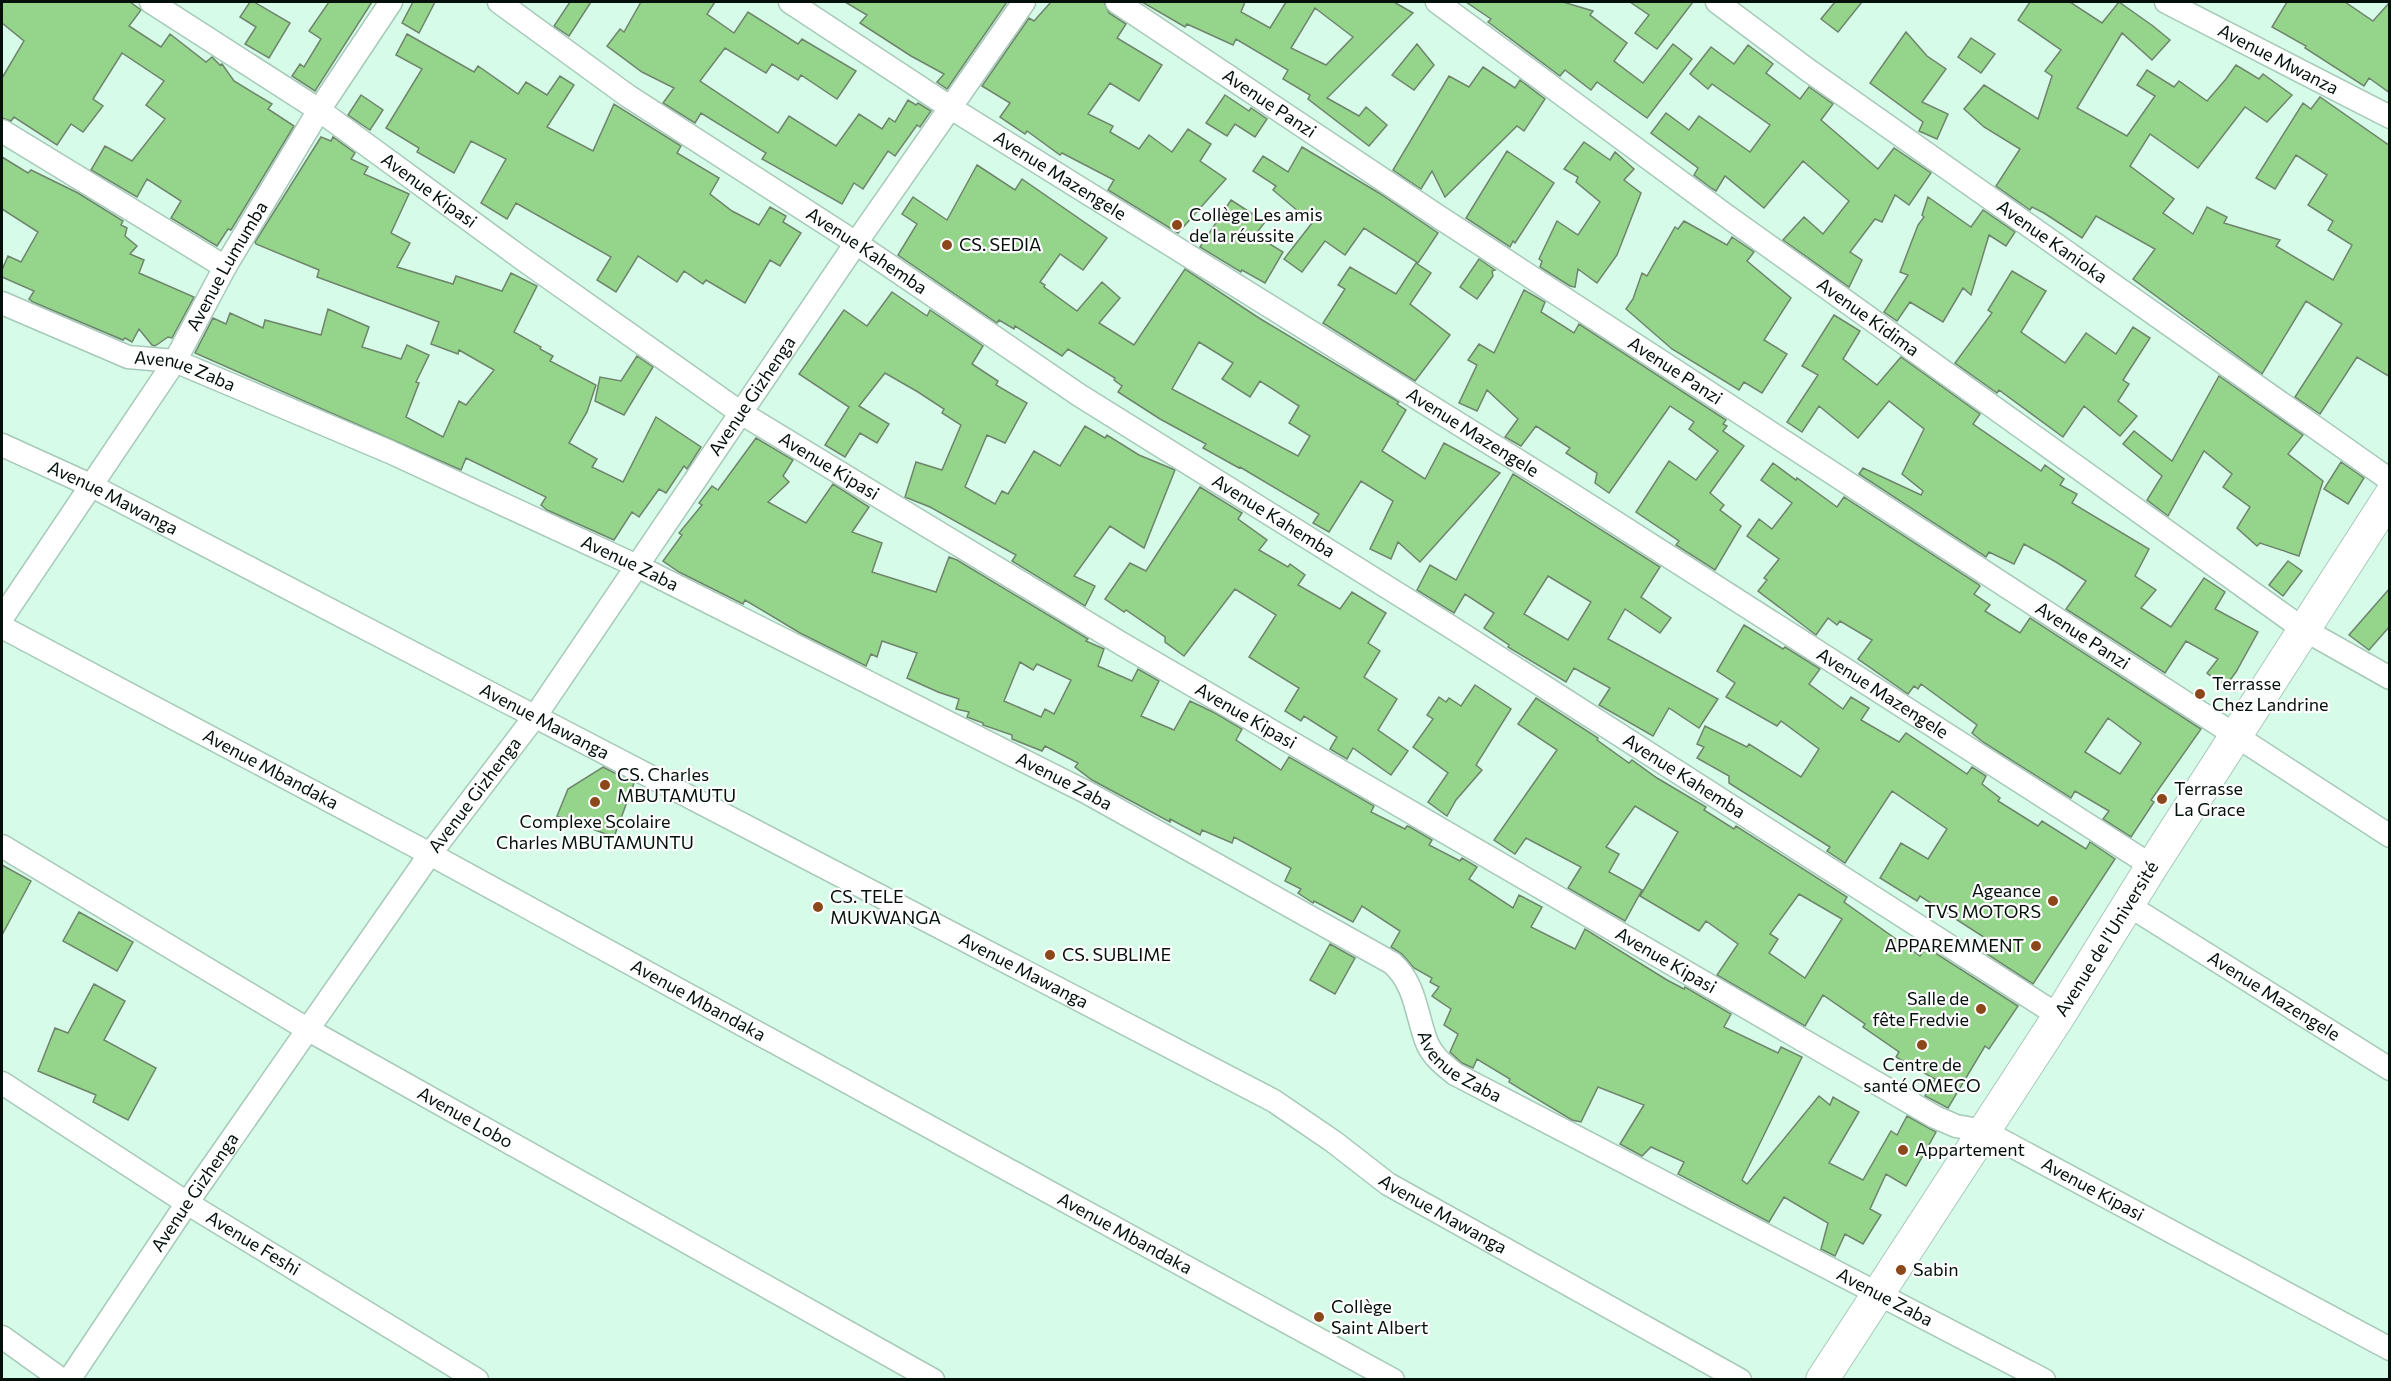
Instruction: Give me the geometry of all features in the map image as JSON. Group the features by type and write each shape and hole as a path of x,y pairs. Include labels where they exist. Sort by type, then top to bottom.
{"main road":[{"name":"Avenue de l’Université","path":"1822,1380 2059,1016 2388,497"}],"street":[{"name":"Avenue Kipasi","path":"152,2 319,110 524,260 741,413 1122,644 1935,1117 1956,1126 1983,1131 2390,1349"},
{"name":"Avenue Lumumba","path":"2,618 175,361 225,267 319,110 391,2"},
{"name":"Avenue Kahemba","path":"499,2 628,96 856,243 1079,395 1451,627 2059,1016"},
{"name":"Avenue Mazengele","path":"790,2 951,108 1575,496 2152,866"},
{"name":"Avenue Gizhenga","path":"69,1380 187,1203 430,854 536,716 856,243 1024,2"},
{"name":"Avenue Panzi","path":"1117,2 1439,217 2390,837"},
{"name":"Avenue Kidima","path":"1437,2 1724,214 2304,629"},
{"name":"Avenue Kanioka","path":"1717,2 2388,497"},
{"name":"Avenue Mwanza","path":"2166,2 2390,117"},
{"path":"2,131 225,267"},
{"name":"Avenue Zaba","path":"2,303 128,357 175,361 390,452 637,566 1086,792 1392,963 1408,981 1428,1044 1439,1062 1455,1074 2044,1380"},
{"name":"Avenue Mawanga","path":"2,445 90,485 1274,1101 1334,1142 1388,1184 1740,1380"},
{"name":"Avenue Mbandaka","path":"2,627 430,854 1393,1380"},
{"path":"2304,629 2390,678"},
{"name":"Avenue Lobo","path":"2,846 307,1029 933,1380"},
{"name":"Avenue Mazengele","path":"2128,905 2390,1069"},
{"name":"Avenue Feshi","path":"2,1083 187,1203 477,1380"},
{"path":"2,1337 62,1380"}],"building":[{"path":"2,2 130,2 141,10 129,26 161,47 170,34 206,62 212,57 220,65 222,64 234,81 272,104 268,109 294,126 231,230 228,229 217,246 171,218 181,201 147,179 137,197 91,170 105,146 132,161 165,119 146,105 164,81 122,53 93,99 103,106 83,132 71,124 57,145 14,117 11,121 2,118 2,78 24,41 2,23"},
{"path":"250,2 254,2 290,23 269,58 245,44 256,27 240,17"},
{"path":"329,2 372,2 315,91 292,76 300,64 304,67 321,39 309,31"},
{"path":"413,2 435,2 419,33 402,23"},
{"path":"570,2 591,2 569,36 554,26"},
{"path":"641,2 715,2 707,14 734,33 748,12 798,44 802,39 856,71 837,99 801,75 798,80 772,64 766,73 725,48 700,81 778,133 789,116 836,146 859,114 882,129 889,118 895,122 908,100 931,111 920,127 917,125 895,156 888,151 863,189 854,183 842,204 762,159 766,153 701,113 695,123 663,103 674,88 642,72 607,46 620,29 624,32"},
{"path":"845,2 1007,2 947,89 937,82 944,74 860,23 867,15"},
{"path":"1051,2 1104,2 1109,13 1126,24 1117,38 1162,65 1139,101 1110,83 1088,114 1113,126 1110,132 1139,149 1149,135 1172,152 1188,129 1211,144 1200,161 1226,179 1178,233 1108,190 1114,180 1062,153 1060,155 1027,131 1025,134 1000,117 1010,103 982,86 1029,18 1034,21"},
{"path":"1142,2 1245,2 1241,12 1270,28 1286,2 1394,2 1413,13 1327,98 1359,116 1366,107 1387,125 1369,146 1308,99 1310,95 1283,79 1288,70 1236,39 1233,45 1187,24 1185,27","holes":["1315,8 1353,37 1326,65 1291,48"]},
{"path":"1466,2 1563,2 1593,11 1590,15 1627,43 1614,61 1643,83 1673,44 1692,59 1647,118 1597,82 1591,90 1565,70 1560,76 1488,22 1491,19"},
{"path":"1630,2 1693,2 1657,49 1635,33 1649,15"},
{"path":"1835,2 1862,2 1838,32 1821,19"},
{"path":"2030,2 2070,2 2102,23 2119,2 2170,40 2152,60 2122,33 2077,108 2127,136 2155,96 2137,85 2147,70 2174,87 2179,81 2207,101 2236,65 2259,79 2263,74 2292,95 2267,122 2245,107 2198,168 2150,134 2130,166 2174,199 2163,213 2193,234 2207,207 2227,217 2224,223 2280,240 2276,246 2333,280 2352,245 2328,230 2333,221 2308,205 2327,175 2296,155 2275,189 2256,178 2303,103 2311,109 2320,97 2390,146 2390,377 2357,357 2320,414 2295,397 2342,324 2306,301 2262,374 2133,279 2155,249 2096,216 2082,238 2044,213 2032,207 2030,210 1996,186 2020,149 1984,127 1964,109 1984,85 2038,119 2052,76 2045,71 2061,50 2018,20"},
{"path":"2287,2 2345,2 2373,21 2390,2 2390,93 2369,78 2364,86 2305,48 2306,46 2272,27"},
{"path":"1906,32 1927,56 1946,69 1922,102 1948,114 1937,139 1919,131 1923,122 1870,83"},
{"path":"407,34 474,72 478,66 518,94 526,82 547,95 560,76 574,85 547,127 593,151 614,104 681,146 677,153 719,178 710,194 732,211 759,225 770,207 786,216 783,222 801,233 780,266 770,260 745,303 706,280 703,284 684,271 677,282 638,256 616,292 597,280 611,257 516,203 507,219 481,203 506,159 471,141 454,173 417,152 419,148 386,128 422,69 396,55"},
{"path":"1971,38 1995,54 1981,73 1958,57"},
{"path":"1417,44 1434,65 1414,90 1392,75"},
{"path":"1748,45 1773,64 1766,73 1800,99 1809,87 1833,104 1821,120 1878,169 1894,148 1931,173 1909,205 1895,195 1882,222 1875,219 1850,252 1862,260 1849,287 1783,240 1804,217 1823,234 1849,201 1803,161 1764,208 1725,176 1716,191 1711,188 1694,175 1698,168 1651,133 1666,113 1689,130 1699,116 1750,152 1770,125 1712,84 1708,89 1690,74 1711,47 1734,64"},
{"path":"1483,67 1515,88 1520,80 1545,99 1524,131 1517,126 1445,197 1432,171 1421,189 1393,170 1449,76 1469,87"},
{"path":"361,95 383,110 370,130 348,115"},
{"path":"1225,95 1249,111 1251,108 1267,119 1255,137 1235,124 1227,136 1206,123"},
{"path":"321,137 331,141 333,137 355,153 351,159 368,167 364,174 409,194 391,233 410,243 397,267 453,284 456,276 502,291 511,273 537,286 514,332 553,356 550,361 596,385 587,412 569,443 597,459 592,467 623,482 656,417 701,447 687,469 684,466 666,493 659,489 639,517 632,512 614,540 547,510 541,505 546,497 466,458 461,470 195,353 213,318 226,324 230,313 263,328 265,320 321,335 328,309 369,327 362,347 401,359 407,345 429,355 416,382 419,383 406,417 443,437 459,401 466,405 494,370 459,350 458,354 431,344 439,322 317,277 319,270 256,244 255,242"},
{"path":"1584,142 1610,160 1615,152 1634,169 1624,180 1641,193 1617,255 1597,283 1578,269 1575,287 1540,267 1542,261 1539,259 1557,221 1578,235 1600,202 1576,182 1578,177 1564,169"},
{"path":"1302,147 1379,193 1438,233 1418,263 1364,228 1345,255 1325,241 1302,272 1284,259 1312,223 1273,190 1276,186 1253,171 1263,156 1288,172"},
{"path":"1507,151 1554,183 1515,243 1513,241 1510,247 1466,218"},
{"path":"2,157 28,173 31,170 78,193 123,221 121,225 127,228 125,236 137,246 130,254 144,260 139,273 194,297 172,338 168,337 155,346 139,329 132,342 125,338 123,340 33,302 29,299 34,291 2,277 2,270 8,256 21,262 38,232 2,209"},
{"path":"977,165 1015,190 1022,179 1107,238 1083,270 1060,254 1040,282 1077,311 1102,282 1120,298 1099,323 1134,345 1185,269 1259,318 1399,402 1397,404 1406,410 1382,451 1425,479 1444,443 1500,473 1420,562 1398,542 1391,559 1370,549 1393,501 1361,481 1329,532 1313,523 1319,514 1203,448 1206,444 1160,419 1118,392 1122,386 1114,380 1115,378 1068,349 1062,356 1015,326 1014,329 999,320 997,323 898,255 917,224 902,214 913,197 947,220","holes":["1199,342 1233,363 1222,379 1250,397 1260,381 1299,406 1289,423 1310,436 1298,456 1172,389"]},
{"path":"1928,197 1971,227 1983,210 2015,232 2006,246 1989,235 1971,295 1963,288 1943,322 1910,302 1897,321 1884,312 1908,275 1900,272 1918,225 1924,217 1922,215"},
{"path":"1231,200 1265,222 1255,235 1283,252 1265,283 1242,270 1241,272 1200,247"},
{"path":"1684,221 1727,245 1732,237 1754,252 1747,261 1791,298 1764,340 1787,354 1762,393 1744,382 1739,390 1672,349 1626,309 1633,299 1642,273 1647,276 1675,227 1678,229"},
{"path":"1479,259 1495,270 1492,271 1493,276 1477,299 1460,287"},
{"path":"1416,263 1431,273 1410,304 1450,335 1415,381 1323,323 1345,289 1338,285 1350,267 1396,294"},
{"path":"2012,271 2046,291 2021,332 2065,363 2086,333 2116,354 2133,327 2150,338 2123,380 2129,384 2118,401 2137,416 2120,436 2084,406 2063,437 1999,390 1997,393 1955,363 1992,313 1988,310"},
{"path":"1524,290 1545,302 1541,312 1574,333 1579,324 1726,420 1723,424 1727,426 1723,431 1744,446 1710,493 1724,505 1720,510 1741,526 1715,570 1676,545 1679,541 1636,512 1669,461 1696,480 1718,451 1689,429 1694,422 1670,406 1609,493 1595,483 1597,473 1566,453 1570,448 1536,426 1521,446 1505,437 1518,419 1487,390 1477,411 1459,403 1477,365 1468,360 1479,344 1494,353"},
{"path":"892,292 927,316 930,310 983,346 972,364 998,381 996,385 1027,403 1005,443 987,435 965,487 995,504 1002,491 1008,494 1034,451 1060,466 1085,426 1105,438 1107,435 1139,455 1175,470 1144,548 1110,526 1074,576 1095,586 1085,606 1012,561 1016,555 930,507 905,497 916,462 942,470 961,425 942,413 944,409 918,392 885,373 859,406 889,424 877,443 860,433 845,457 825,445 849,407 799,374 844,310 867,326"},
{"path":"1834,315 1860,331 1843,359 1877,385 1901,357 1980,414 1973,424 2041,471 2045,465 2064,479 2060,485 2077,494 2072,503 2149,549 2135,576 2156,590 2141,608 2171,627 2204,578 2225,592 2215,609 2258,632 2225,687 2207,673 2218,659 2186,641 2165,673 2066,609 2086,581 2056,562 2024,544 2014,564 1989,552 1986,557 1859,474 1863,468 1921,495 1923,491 1902,474 1924,429 1889,401 1858,438 1819,406 1802,432 1787,422 1818,375 1802,366"},
{"path":"637,356 653,367 624,415 595,401 600,377 621,381"},
{"path":"2219,376 2303,435 2288,454 2323,481 2299,556 2260,543 2257,546 2237,528 2250,507 2223,487 2232,474 2204,451 2168,516 2147,500 2162,476 2123,444 2134,431 2172,461"},
{"path":"756,438 793,460 783,476 789,482 768,502 806,523 833,484 869,507 852,532 882,543 872,572 936,592 949,557 957,560 1088,639 1086,641 1104,649 1098,666 1132,681 1138,669 1159,681 1141,716 1174,730 1190,701 1215,713 1242,729 1236,740 1281,770 1289,757 1374,806 1371,812 1405,829 1407,826 1410,827 1432,840 1429,845 1460,861 1462,858 1477,867 1469,879 1513,908 1519,895 1542,907 1531,927 1575,949 1585,929 1667,980 1684,989 1685,987 1731,1014 1724,1027 1778,1053 1781,1047 1802,1057 1742,1180 1747,1184 1819,1096 1830,1105 1833,1097 1859,1112 1829,1163 1863,1180 1891,1131 1897,1135 1907,1116 1936,1132 1906,1186 1886,1174 1870,1209 1881,1215 1863,1244 1845,1234 1835,1256 1821,1249 1828,1223 1784,1197 1769,1222 1678,1174 1684,1162 1651,1147 1642,1156 1620,1144 1644,1105 1598,1087 1581,1122 1572,1120 1509,1082 1510,1079 1477,1059 1473,1068 1462,1063 1450,1052 1458,1034 1444,1025 1451,1009 1432,996 1439,987 1430,982 1432,978 1414,968 1402,954 1391,947 1400,931 1362,906 1353,922 1314,901 1313,903 1298,893 1301,889 1285,881 1291,868 1234,837 1232,843 1202,830 1200,835 1170,819 1170,822 1092,780 1075,767 1078,763 1045,746 1042,751 1012,739 1012,735 967,717 969,712 956,709 959,699 907,678 917,653 882,641 877,657 871,654 866,666 800,633 745,600 743,604 679,572 663,561 682,535 679,533 702,505 699,503 712,486 718,490","holes":["1020,662 1033,670 1037,664 1071,680 1054,714 1045,709 1041,717 1004,701"]},
{"path":"2341,462 2364,478 2348,504 2324,489"},
{"path":"1773,463 1837,507 1844,497 1978,584 1980,586 1974,594 1990,605 1985,611 2020,633 2030,618 2201,729 2151,800 2154,802 2131,837 2103,819 2109,811 2075,791 2071,798 1983,742 1972,733 1977,725 1921,684 1918,689 1914,686 1908,694 1858,659 1872,640 1840,621 1837,625 1828,618 1816,635 1758,591 1767,580 1764,578 1779,559 1747,536 1759,519 1772,529 1792,503 1761,480","holes":["2108,718 2141,743 2120,774 2085,752"]},
{"path":"1513,474 1660,567 1641,597 1671,618 1660,633 1625,609 1608,639 1718,699 1699,728 1669,708 1653,736 1599,705 1610,688 1574,668 1566,682 1508,647 1509,645 1484,628 1494,613 1465,594 1454,613 1417,590 1430,565 1456,580","holes":["1548,576 1591,602 1568,640 1524,614"]},
{"path":"1200,487 1242,513 1238,519 1267,540 1259,550 1288,567 1290,564 1305,575 1298,585 1340,609 1352,592 1386,613 1368,643 1380,651 1364,677 1397,699 1378,730 1408,751 1391,775 1353,748 1347,759 1330,749 1337,737 1304,716 1301,721 1285,711 1299,688 1249,657 1276,615 1235,589 1184,656 1165,642 1165,637 1126,610 1124,612 1105,599 1130,563 1146,571"},
{"path":"2288,561 2302,571 2283,596 2269,585"},
{"path":"2390,588 2390,626 2369,650 2349,635"},
{"path":"1744,625 1820,669 1809,684 1843,709 1851,697 1869,708 1861,720 1899,742 1906,733 1967,774 1972,767 1986,776 1982,784 2000,798 1998,801 2038,826 2042,821 2086,849 2090,842 2115,859 2033,984 1984,952 1990,941 1920,896 1917,901 1880,878 1901,843 1928,859 1947,829 1892,791 1845,863 1827,851 1830,847 1729,783 1729,776 1697,758 1704,747 1697,744 1705,726 1747,747 1749,744 1801,777 1819,749 1781,721 1777,726 1726,697 1735,683 1717,671"},
{"path":"1475,685 1511,709 1476,765 1482,770 1456,800 1447,816 1428,802 1448,773 1413,747 1433,719 1427,715 1439,697 1446,702 1449,698 1461,706"},
{"path":"1536,698 1598,738 1597,740 1629,763 1632,760 1706,807 1704,810 1734,829 1736,826 1847,897 1844,902 1920,956 1926,947 2018,1006 1989,1049 1985,1046 1948,1108 1925,1096 1935,1079 1896,1057 1899,1052 1863,1027 1865,1024 1823,995 1805,1026 1717,975 1738,944 1706,921 1699,931 1640,896 1678,832 1635,806 1606,847 1619,854 1609,872 1642,890 1625,921 1568,888 1581,867 1526,838 1515,854 1494,840 1557,750 1518,724","holes":["1799,894 1842,919 1805,978 1769,953 1778,939 1770,934"]},
{"name":"Complexe Scolaire Charles MBUTAMUNTU","path":"603,767 634,783 614,837 557,816 568,789"},
{"path":"2,865 31,881 2,935"},
{"path":"79,912 133,942 117,971 63,941"},
{"path":"1330,944 1355,958 1335,994 1310,980"},
{"path":"94,984 125,1001 104,1040 156,1068 128,1120 93,1102 96,1095 38,1071 55,1028 68,1033"}],"place":[{"name":"Collège Les amis de la réussite","path":"1177,225"},
{"name":"CS. SEDIA","path":"947,245"},
{"name":"Terrasse Chez Landrine","path":"2200,694"},
{"name":"CS. Charles MBUTAMUTU","path":"605,785"},
{"name":"Terrasse La Grace","path":"2162,799"},
{"name":"Complexe Scolaire Charles MBUTAMUNTU","path":"595,802"},
{"name":"Ageance TVS MOTORS","path":"2053,901"},
{"name":"CS. TELE MUKWANGA","path":"818,907"},
{"name":"APPAREMMENT","path":"2036,946"},
{"name":"CS. SUBLIME","path":"1050,955"},
{"name":"Salle de fête Fredvie","path":"1981,1009"},
{"name":"Centre de santé OMECO","path":"1922,1045"},
{"name":"Appartement","path":"1903,1150"},
{"name":"Sabin","path":"1901,1270"},
{"name":"Collège Saint Albert","path":"1319,1317"}]}
